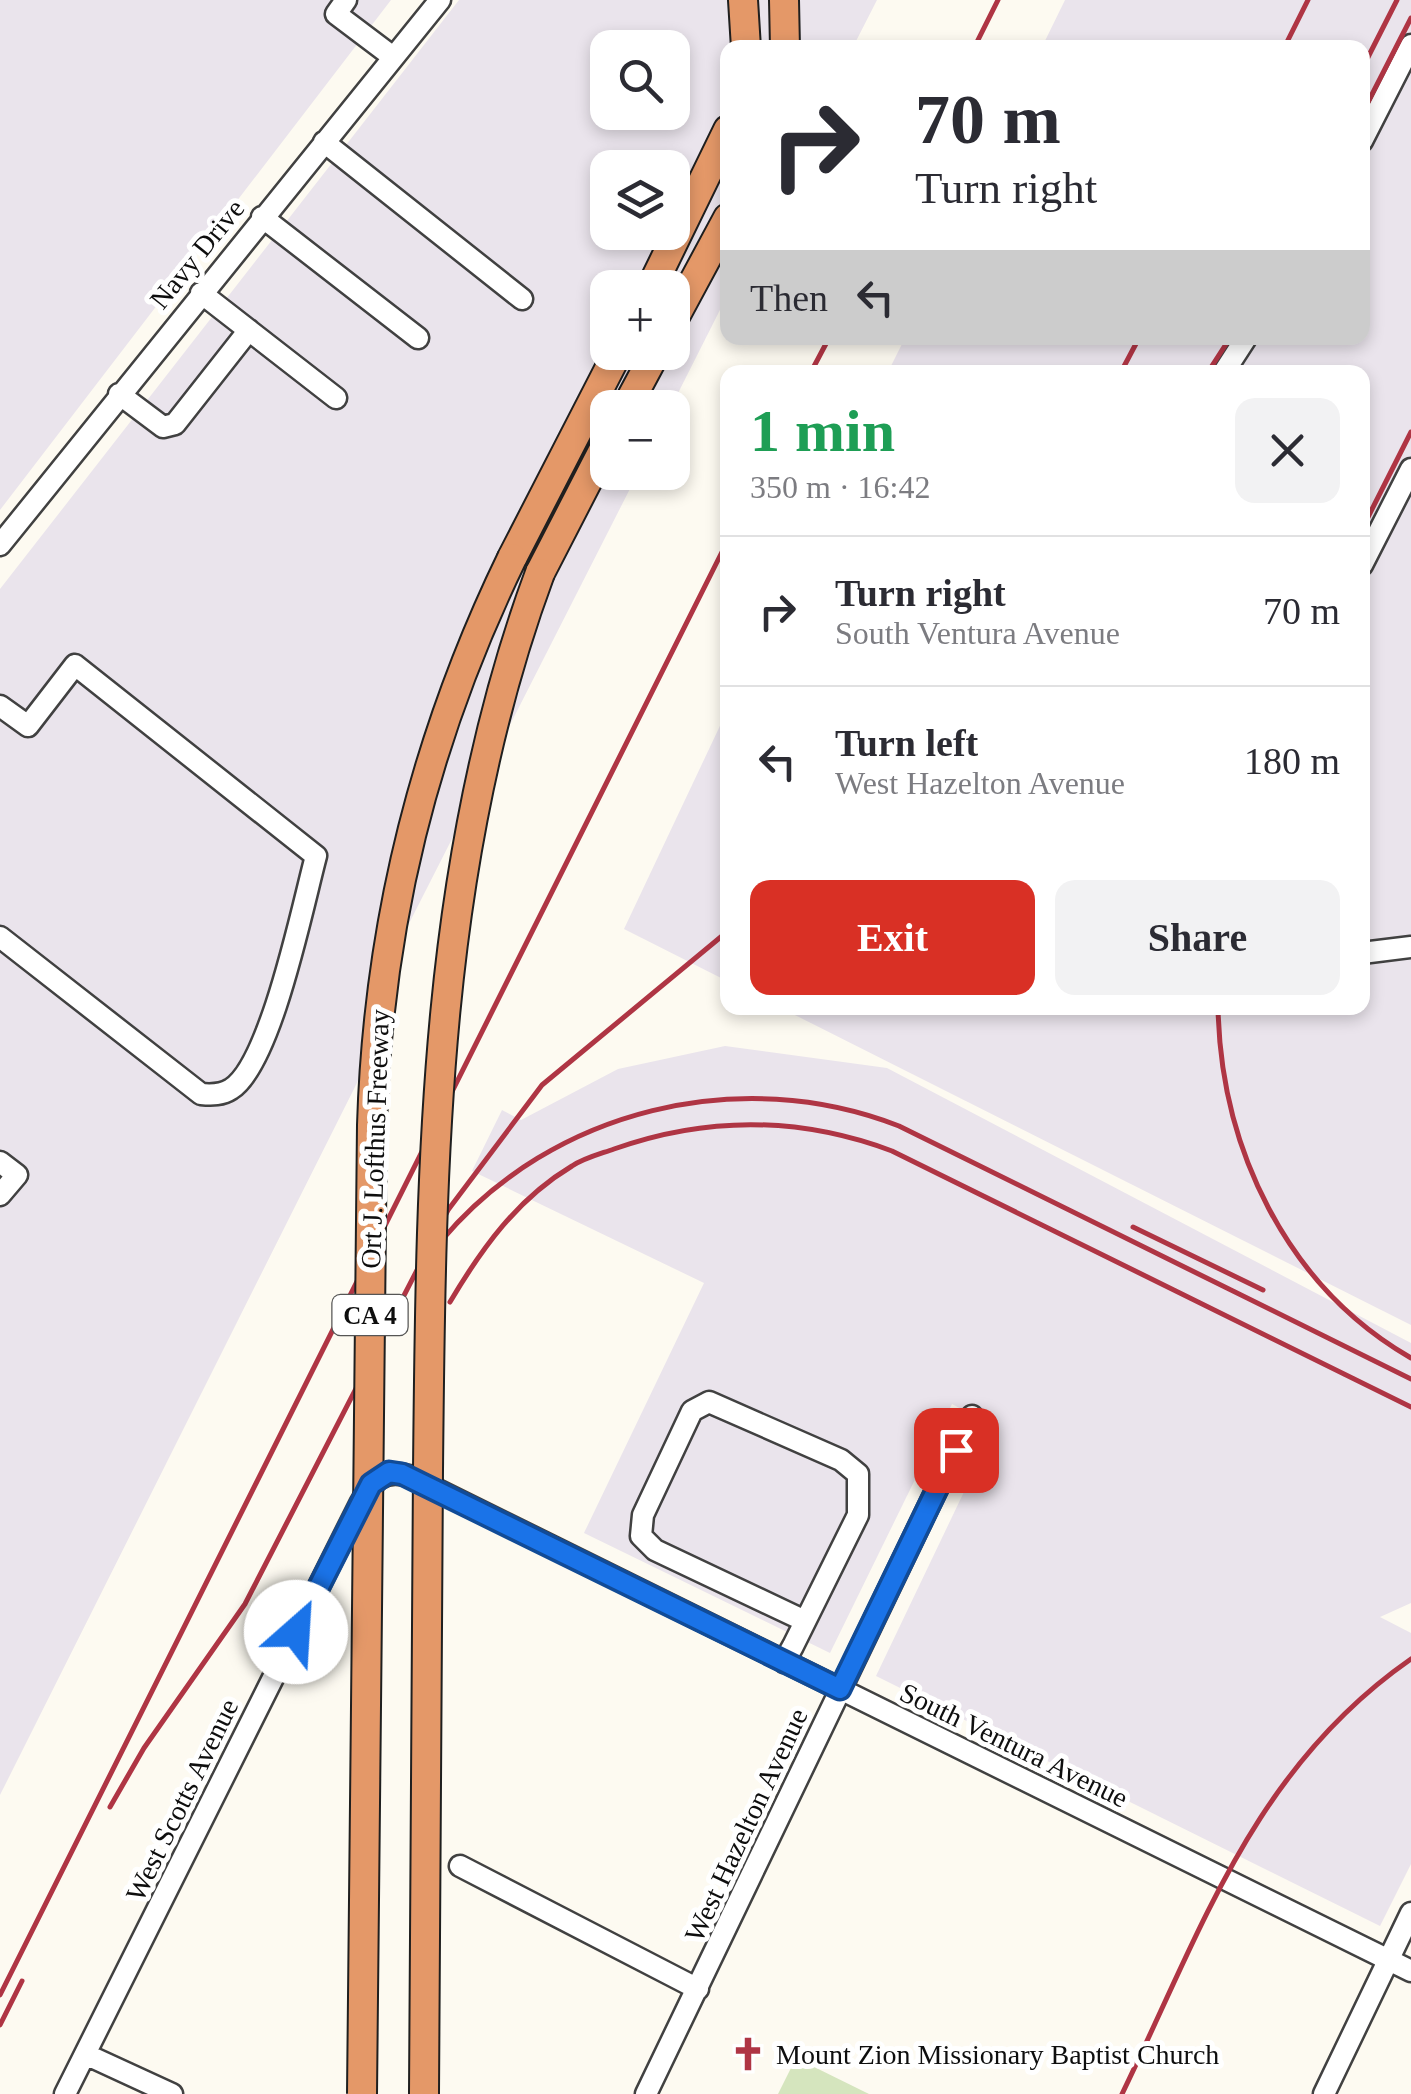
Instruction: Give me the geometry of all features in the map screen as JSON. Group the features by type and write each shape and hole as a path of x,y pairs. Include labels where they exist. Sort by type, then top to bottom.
{"highway":[{"path":"743,0 746,40"},
{"path":"784,0 785,40"},
{"path":"661,270 720,147"},
{"path":"690,289 720,233"},
{"name":"Ort J. Lofthus Freeway","path":"362,2094 372,1125 378,1007 396,890 425,776 463,665 512,558 609,370"},
{"name":"CA 4","path":"424,2094 430,1264 440,1046 473,798 501,684 540,573 590,475"}],"street":[{"name":"Navy Drive","path":"0,546 200,293 440,0"},
{"path":"333,4 394,57"},
{"path":"1370,125 1411,46"},
{"path":"324,142 522,299"},
{"path":"262,218 418,338"},
{"path":"200,293 336,398"},
{"path":"119,394 163,426 175,424 249,330"},
{"path":"1370,550 1411,469"},
{"path":"0,706 28,726 75,665 316,856 272,1022 240,1081 215,1095 201,1094 0,937"},
{"path":"1370,952 1411,948"},
{"path":"0,1162 16,1174 0,1195"},
{"path":"784,1662 805,1622 858,1515 858,1474 841,1460 709,1402 692,1411 644,1516 641,1536 655,1550 805,1622"},
{"name":"West Hazelton Avenue","path":"646,2094 972,1416"},
{"name":"South Ventura Avenue","path":"376,1479 389,1472 409,1476 1411,1971"},
{"name":"West Scotts Avenue","path":"65,2094 376,1479"},
{"path":"460,1866 698,1989"},
{"path":"1324,2094 1411,1914"},
{"path":"85,2054 172,2094"}],"shaded area":[{"path":"0,0 391,0 0,510"},
{"path":"459,0 877,0 857,40 720,40 720,310 690,369 690,270 590,270 590,370 690,370 680,390 590,390 590,490 629,490 365,1010 387,1023 0,1795 0,589"},
{"path":"1065,0 1411,0 1411,1325 795,1015 1370,1015 1370,365 892,365 902,345 1370,345 1370,40 1045,40"},
{"path":"720,726 720,977 624,929"},
{"path":"725,1046 887,1068 1411,1343 1411,1603 1380,1617 1411,1633 1411,1864 1380,1926 876,1676 995,1427 952,1404 830,1653 584,1533 704,1283 472,1171 502,1110 521,1120 618,1069"}],"green space":[{"path":"796,2058 869,2094 778,2094"}],"railway":[{"path":"978,40 998,0"},
{"path":"1288,40 1308,0"},
{"path":"1370,53 1397,0"},
{"path":"1370,98 1411,18"},
{"path":"815,365 825,345"},
{"path":"1125,365 1135,345"},
{"path":"1213,365 1225,345"},
{"path":"1370,513 1411,432"},
{"path":"0,1995 720,556"},
{"path":"110,1807 144,1748 245,1604 448,1210 542,1085 720,938"},
{"path":"1219,1015 1232,1112 1247,1161 1269,1208 1296,1253 1329,1293 1367,1328 1411,1358"},
{"path":"442,1240 487,1195 538,1158 593,1130 652,1111 714,1100 776,1099 839,1108 899,1126 1411,1379"},
{"path":"450,1302 488,1244 518,1209 577,1163 649,1138 684,1131 719,1126 789,1127 892,1151 1411,1407"},
{"path":"1133,1227 1263,1290"},
{"path":"1122,2094 1207,1913 1272,1801 1311,1750 1357,1702 1411,1659"},
{"path":"0,2025 22,1981"}],"place":[{"name":"Mount Zion Missionary Baptist Church","path":"748,2054"}],"route":[{"path":"296,1632 371,1484 389,1472 402,1474 840,1689 956,1450"}]}
